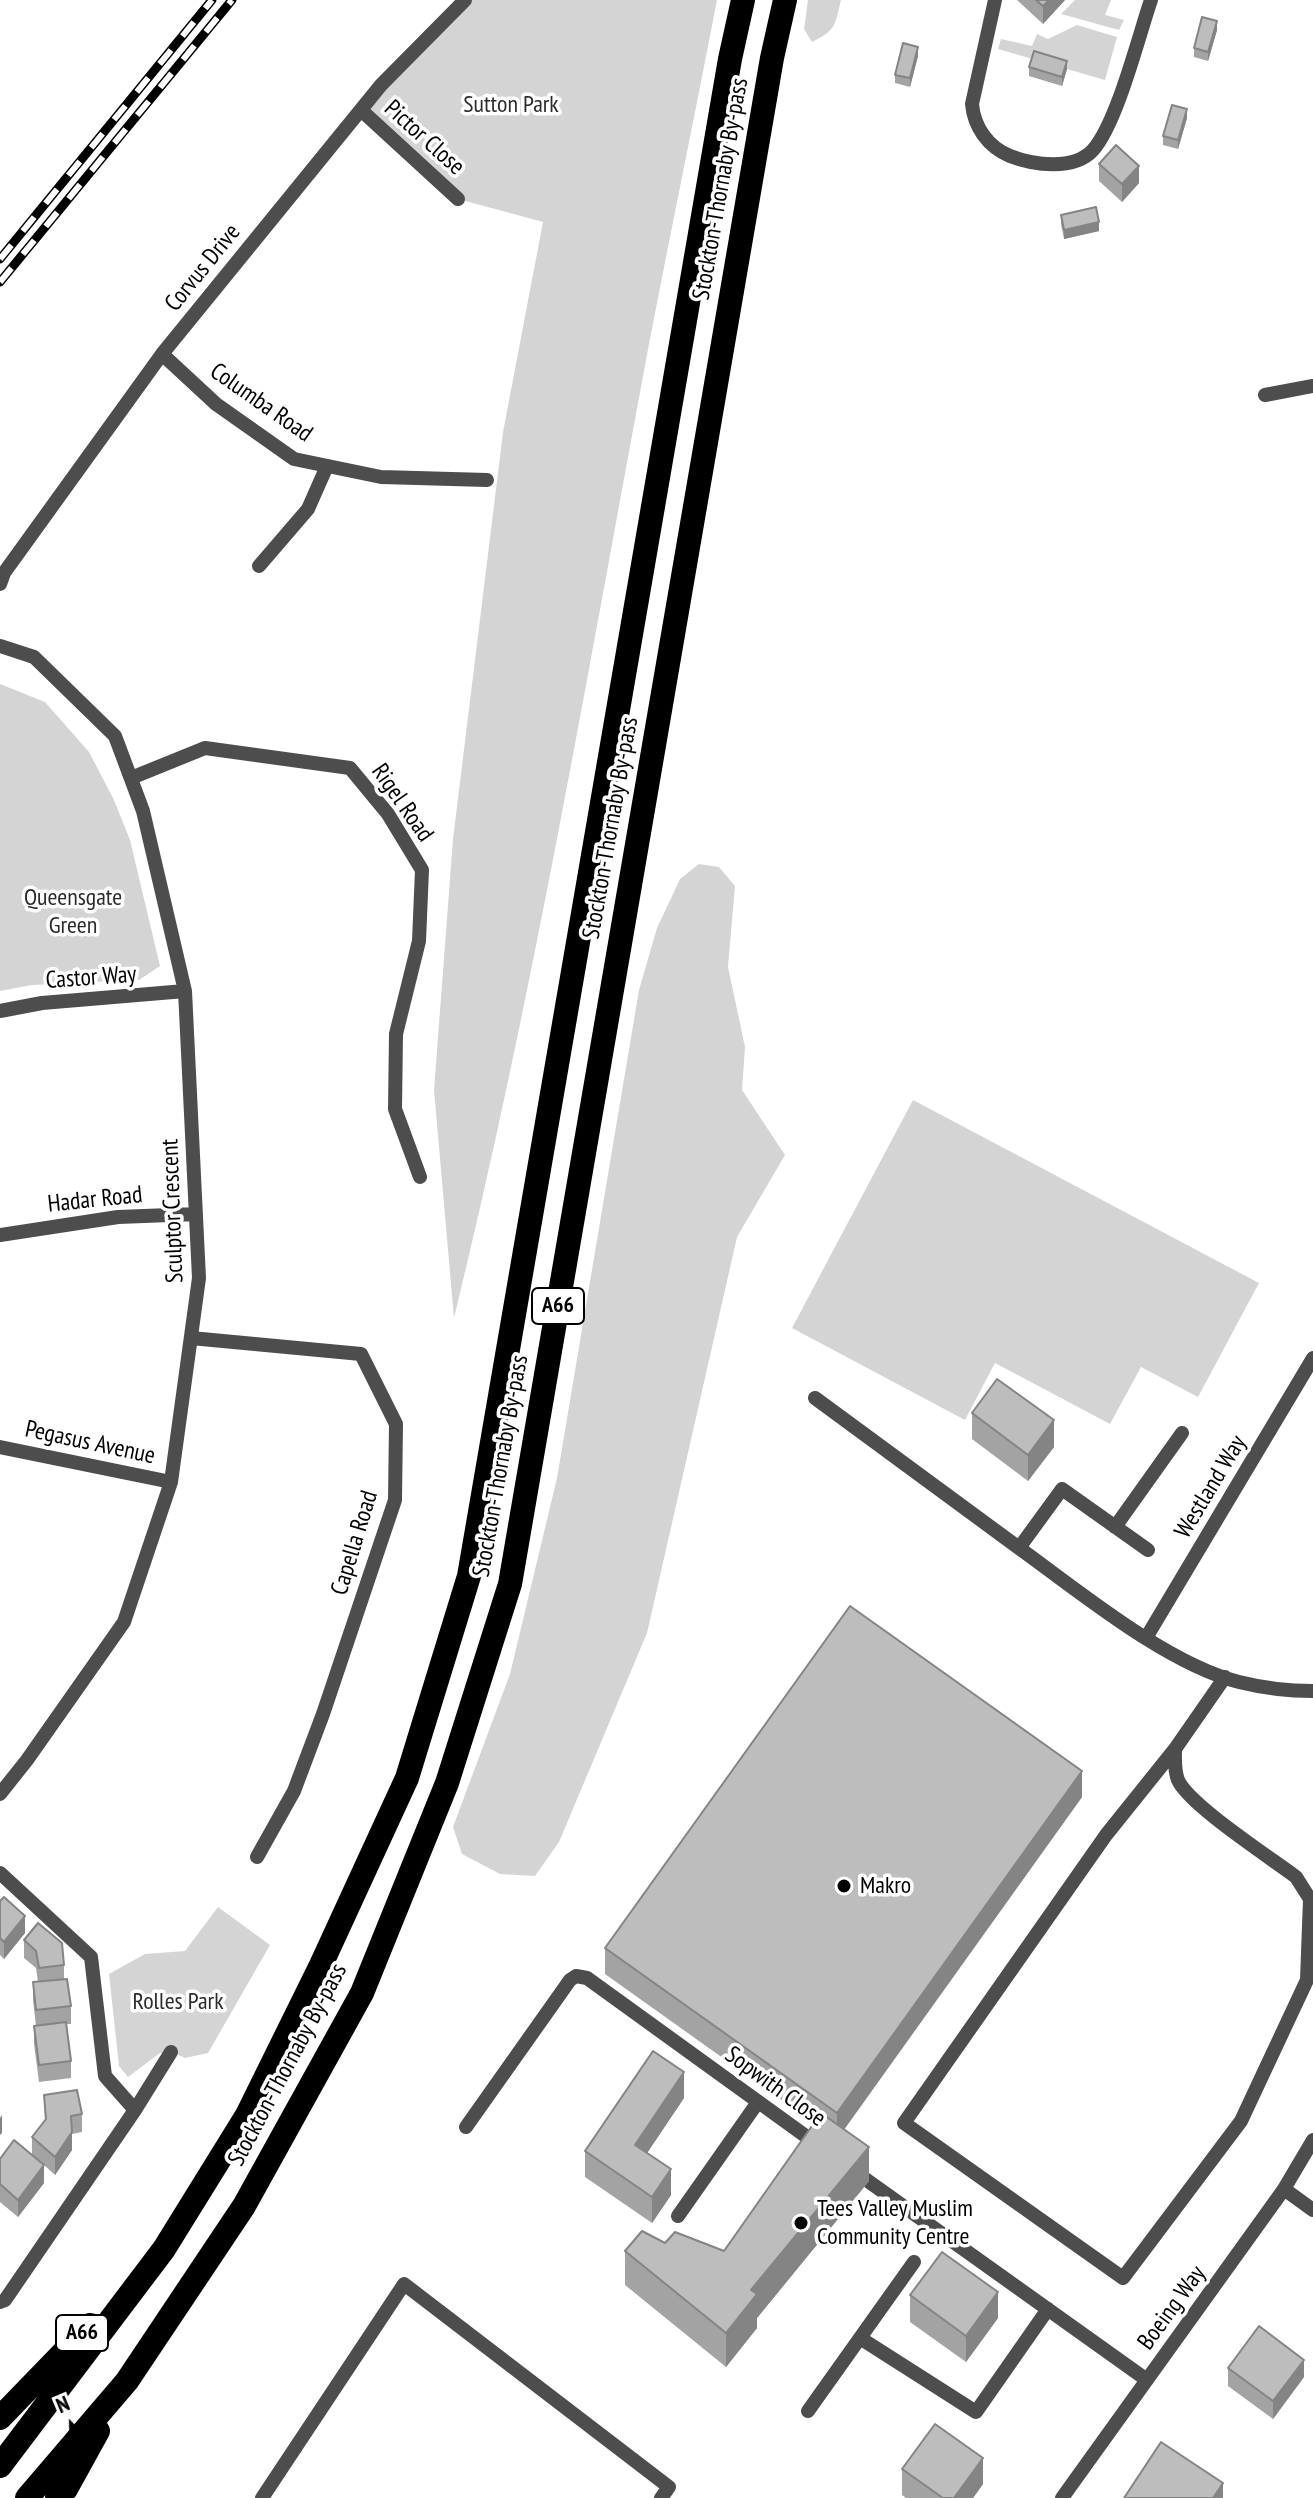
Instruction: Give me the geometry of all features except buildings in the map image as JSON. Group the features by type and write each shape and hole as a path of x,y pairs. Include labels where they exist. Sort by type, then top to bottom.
{"highway":[{"name":"Stockton-Thornaby By-pass","path":"0,2466 164,2249 247,2115 321,1965 407,1778 469,1576 730,59 743,0"},
{"name":"Stockton-Thornaby By-pass","path":"27,2498 127,2381 244,2206 362,1993 447,1783 510,1584 769,73 785,0"},
{"name":"A66","path":"0,2418 164,2249"},
{"name":"A66","path":"57,2498 66,2489 127,2381"}],"street":[{"name":"Corvus Drive","path":"0,584 4,573 162,354 381,85 465,0"},
{"path":"995,0 972,104 973,115 977,126 996,148 1009,156 1046,165 1080,159 1092,152 1109,124 1151,0"},
{"name":"Pictor Close","path":"361,110 458,199"},
{"name":"Columba Road","path":"162,354 216,404 294,459 381,477 487,480"},
{"path":"1265,395 1313,386"},
{"path":"259,566 308,509 327,466"},
{"name":"Sculptor Crescent","path":"0,646 34,657 115,736 143,811 185,991 199,1278 171,1482 124,1622 0,1794"},
{"name":"Rigel Road","path":"131,778 205,748 350,768 388,814 422,870 419,941 396,1034 395,1109 420,1177"},
{"name":"Castor Way","path":"0,1011 42,1003 185,991"},
{"name":"Hadar Road","path":"0,1235 118,1217 196,1214"},
{"name":"Capella Road","path":"191,1338 361,1354 396,1424 395,1500 294,1791 257,1857"},
{"name":"Westland Way","path":"1146,1638 1313,1358"},
{"path":"815,1398 1146,1638 1184,1660 1238,1682 1313,1691"},
{"path":"1115,1527 1182,1433"},
{"name":"Pegasus Avenue","path":"0,1447 171,1482"},
{"path":"1019,1548 1062,1489 1148,1550"},
{"path":"1175,1749 1175,1770 1179,1783 1193,1800 1304,1886 1310,1899 1307,1980 1241,2121 1123,2278 904,2123 1106,1835 1175,1749 1225,1677"},
{"path":"2,1881 91,1957 105,2076 135,2110"},
{"name":"Sopwith Close","path":"466,2127 570,1980 576,1976 587,1978 758,2102 828,2157 1147,2380"},
{"path":"0,2302 5,2300 135,2110 171,2052"},
{"path":"678,2216 758,2102"},
{"name":"Boeing Way","path":"1062,2498 1284,2189 1313,2140"},
{"path":"1284,2189 1313,2210"},
{"path":"808,2411 914,2262"},
{"path":"262,2498 404,2284 669,2487 661,2498"},
{"path":"860,2338 976,2412 1048,2309"}],"green space":[{"name":"Sutton Park","path":"465,0 717,0 534,954 454,1318 434,1090 453,839 503,432 543,222 458,199 361,110"},
{"path":"808,0 841,0 834,26 812,42 804,29"},
{"path":"1075,0 1111,0 1105,15 1124,20 1119,30 1061,14"},
{"path":"1077,25 1117,37 1105,80 998,49 1001,39 1032,46 1037,34 1048,39"},
{"name":"Queensgate Green","path":"0,684 45,702 89,752 114,800 130,840 160,966 139,980 32,985 0,991"},
{"path":"699,864 719,867 735,886 728,967 745,1047 742,1090 785,1155 737,1237 647,1633 559,1842 535,1876 500,1874 462,1854 453,1827 510,1674 557,1478 639,990 657,928 680,879"},
{"path":"913,1100 1259,1283 1198,1397 1141,1367 1110,1424 995,1363 965,1420 792,1328"},
{"name":"Rolles Park","path":"218,1907 270,1945 208,2053 185,2058 171,2052 160,2053 128,2077 119,2066 109,1974 145,1954 185,1951"}],"railway":[{"path":"0,259 212,0"},
{"path":"0,282 232,0"}],"place":[{"name":"Makro","path":"844,1886"},
{"name":"Tees Valley Muslim Community Centre","path":"801,2223"}]}
